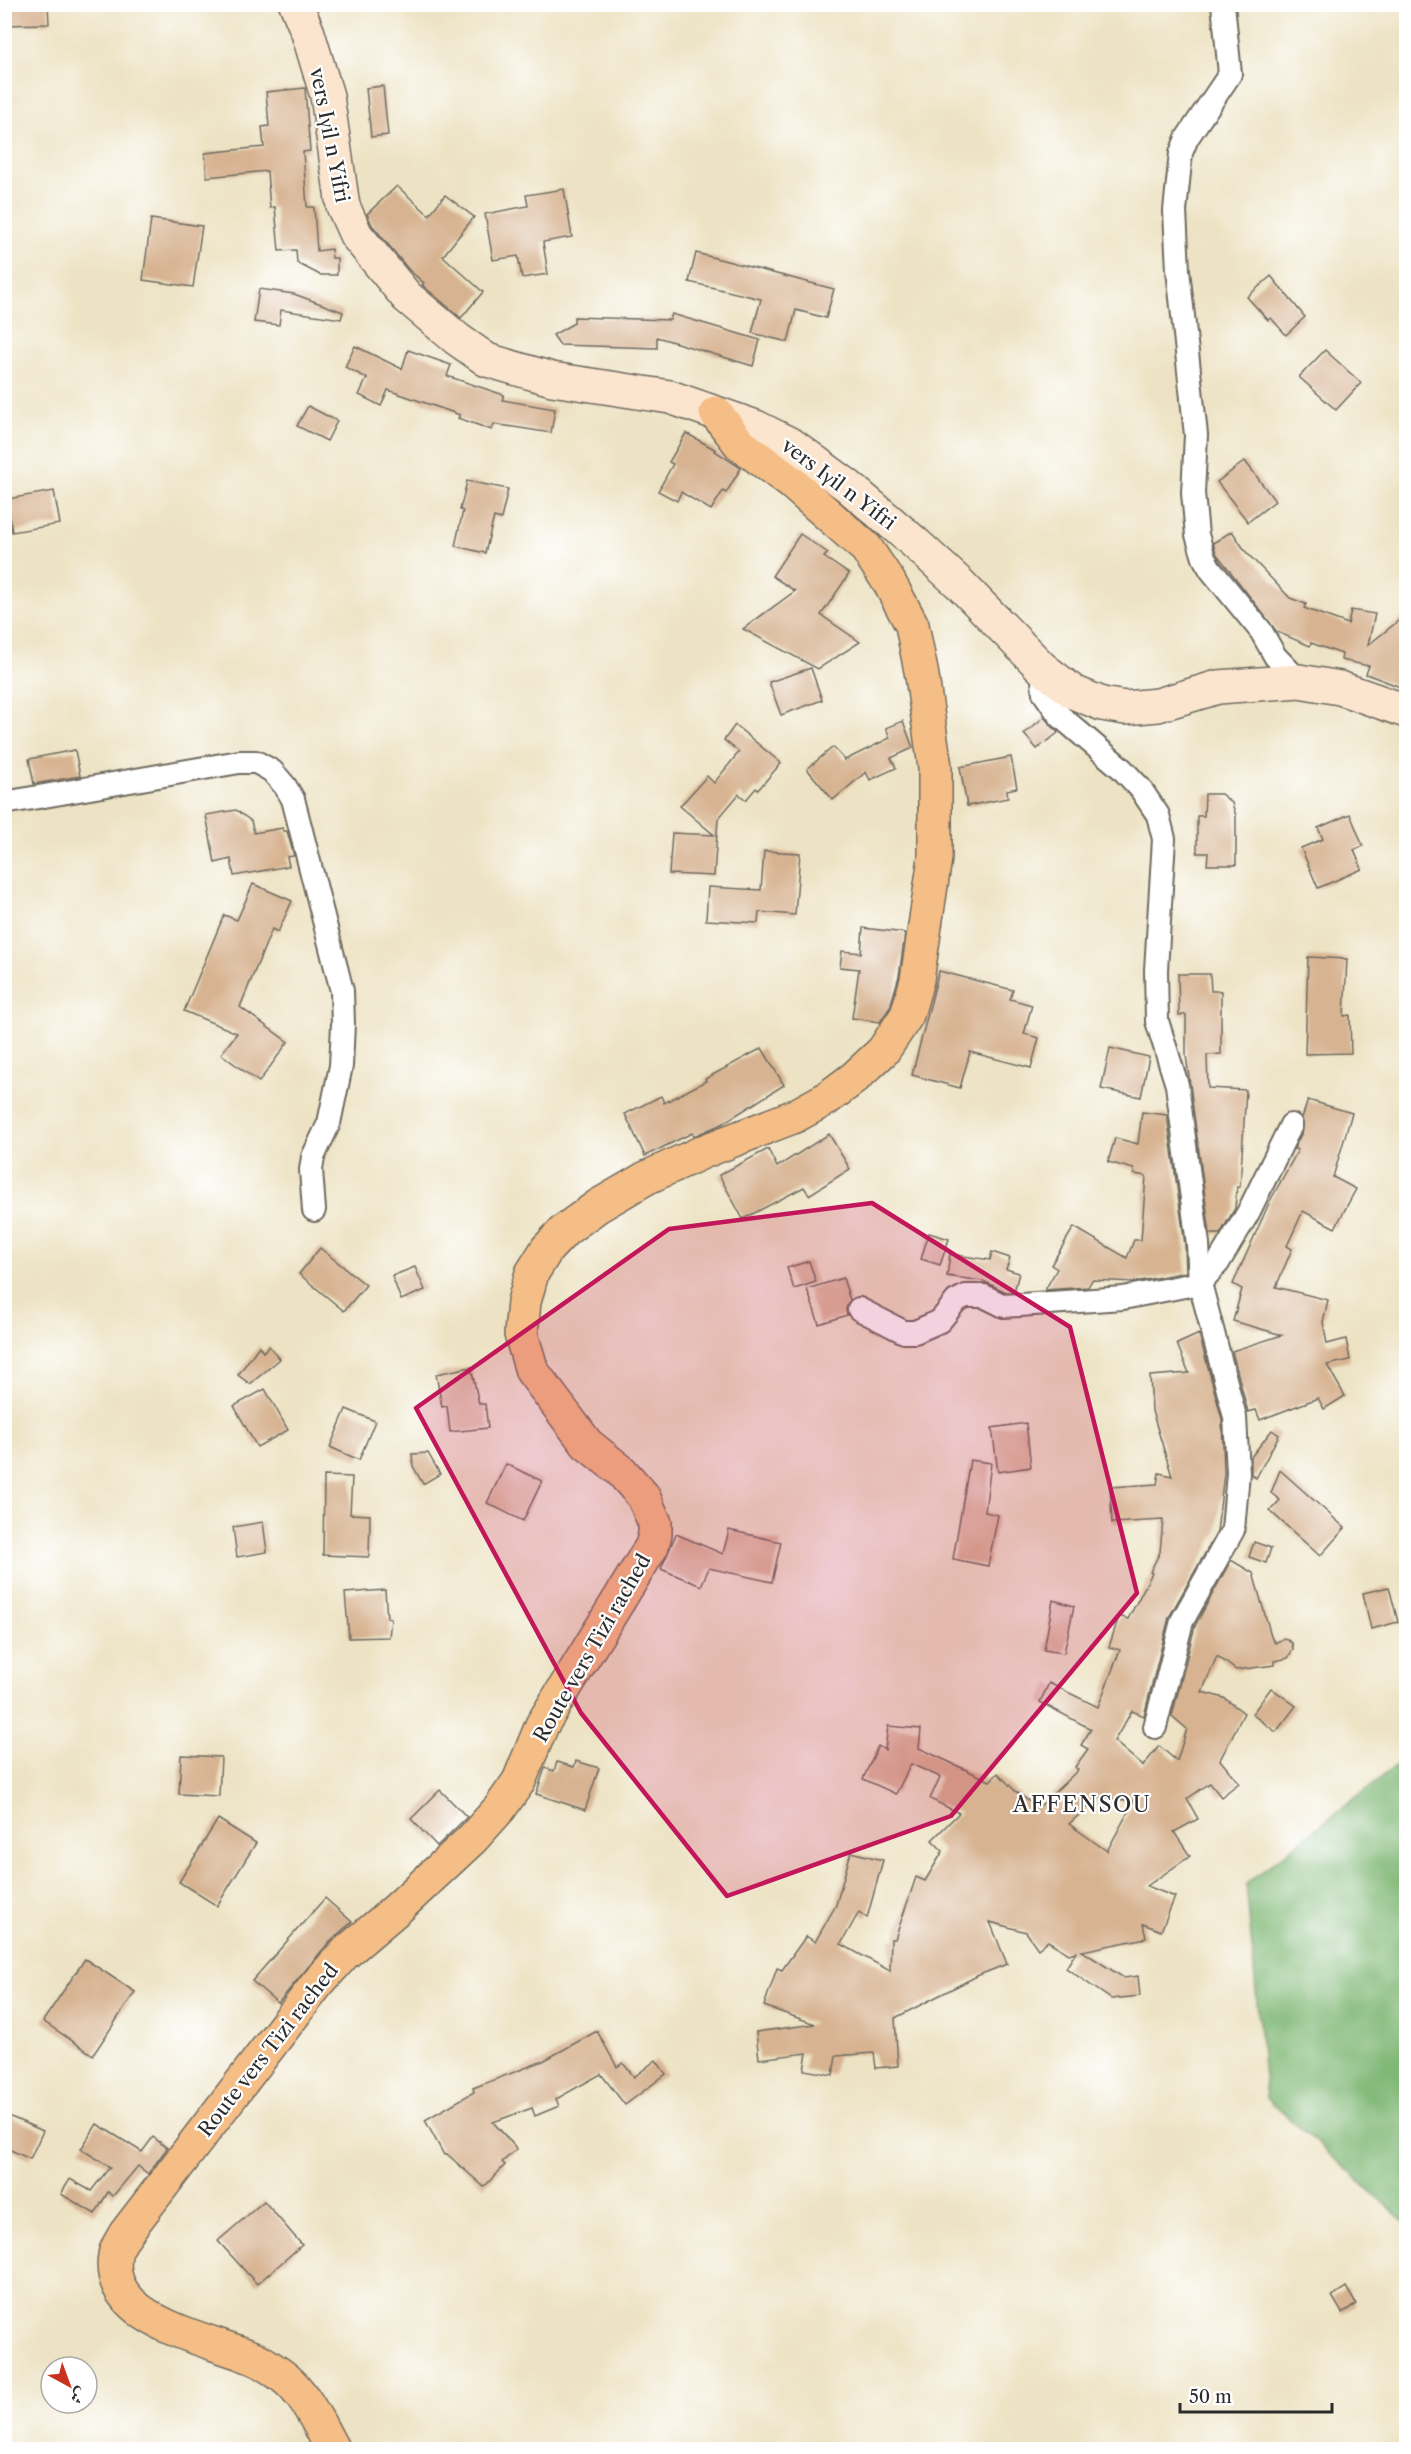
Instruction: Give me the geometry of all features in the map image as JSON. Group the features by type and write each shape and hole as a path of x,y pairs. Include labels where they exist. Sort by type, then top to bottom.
{"main road":[{"name":"vers Iγil n Yifri","path":"296,4 308,33 327,96 343,206 356,235 407,297 457,339 487,360 552,379 670,397 756,427 792,445 848,486 960,584 1042,668 1073,692 1102,704 1125,708 1158,705 1218,687 1299,681 1340,688 1407,711"},
{"name":"Route vers Tizi rached","path":"333,2450 299,2393 283,2376 258,2360 174,2330 144,2314 124,2293 115,2272 115,2253 125,2234 317,1984 344,1954 397,1909 473,1838 500,1808 519,1781 542,1725 652,1546 656,1534 655,1523 643,1496 621,1471 587,1444 532,1371 521,1334 524,1302 532,1273 547,1249 565,1230 598,1206 646,1178 705,1151 795,1116 826,1099 854,1078 883,1051 907,1015 917,980 927,923 934,858 935,767 912,625 890,582 866,549 792,483 740,444 716,413"}],"street":[{"path":"1223,4 1230,74 1187,138 1181,153 1175,211 1178,270 1196,435 1193,493 1197,535 1204,558 1211,570 1261,631 1275,656 1299,681"},
{"path":"1042,668 1044,693 1060,716 1121,768 1140,788 1158,815 1164,839 1156,970 1157,1021 1177,1085 1198,1244 1200,1283 1235,1417 1238,1473 1233,1530 1182,1621 1155,1727"},
{"path":"4,803 239,762 256,762 272,771 285,786 293,799 304,837 342,991 341,1066 329,1123 313,1156 311,1170 314,1210"},
{"path":"859,1310 904,1332 915,1332 940,1321 956,1301 966,1296 984,1296 1004,1306 1067,1300 1113,1299 1200,1283 1218,1263 1248,1213 1292,1125"}],"highlighted area":[{"path":"872,1203 1070,1327 1137,1593 951,1816 727,1896 581,1713 416,1408 669,1229"}],"green space":[{"path":"1406,1758 1406,2222 1266,2098 1246,1884"}],"building":[{"path":"4,4 48,4 49,24 4,25"},
{"path":"383,86 388,135 371,137 366,88"},
{"path":"305,88 310,151 303,152 307,207 314,207 317,251 331,249 332,258 337,258 337,275 320,275 297,263 296,250 279,251 275,207 270,208 267,171 207,177 205,153 264,147 262,127 269,126 266,92"},
{"path":"397,186 429,215 445,195 474,217 443,256 483,292 461,318 422,285 424,283 409,270 372,225 367,214"},
{"path":"564,189 572,237 543,242 548,274 522,278 518,256 493,260 485,214 528,206 526,195"},
{"path":"151,219 202,226 193,287 143,280"},
{"path":"696,253 834,289 826,318 796,310 788,342 752,333 761,299 689,282"},
{"path":"1271,276 1305,317 1286,335 1271,318 1268,320 1247,297"},
{"path":"259,289 294,294 343,312 341,319 281,310 279,325 254,322"},
{"path":"672,314 760,340 753,366 657,337 657,348 560,345 553,335 574,323 574,317 670,320"},
{"path":"355,346 402,369 408,350 451,365 447,376 504,395 502,400 555,409 551,433 494,424 492,430 458,418 460,415 388,390 381,406 359,395 367,378 345,367"},
{"path":"1325,350 1361,383 1336,410 1299,377"},
{"path":"308,406 337,421 327,441 297,426"},
{"path":"686,433 741,468 726,493 723,491 711,510 681,492 677,501 658,491 673,464 669,462"},
{"path":"1245,461 1275,501 1248,522 1217,482"},
{"path":"467,481 508,489 501,519 494,517 485,553 455,546"},
{"path":"54,491 60,524 12,532 7,499"},
{"path":"1232,531 1246,552 1290,598 1306,604 1304,608 1348,624 1351,610 1375,614 1368,645 1407,614 1407,678 1403,688 1366,674 1369,666 1341,660 1342,654 1311,643 1310,646 1277,632 1216,553 1213,543"},
{"path":"800,534 828,553 824,557 849,574 821,615 860,642 818,669 743,629 795,591 772,576"},
{"path":"811,668 822,700 781,715 769,682"},
{"path":"1044,717 1058,733 1037,749 1024,734"},
{"path":"903,721 913,748 891,758 896,768 870,780 866,772 833,800 807,769 833,747 845,760 890,738 886,728"},
{"path":"735,725 781,763 758,790 756,788 746,800 739,794 718,819 714,876 669,874 672,833 714,835 680,806 707,776 714,783 739,752 724,740"},
{"path":"75,750 80,776 34,784 29,759"},
{"path":"1011,757 1017,788 1007,790 1008,798 967,806 960,767"},
{"path":"1205,794 1221,794 1232,803 1236,816 1236,865 1207,865 1208,853 1197,853 1197,816 1204,816"},
{"path":"236,810 251,821 254,833 283,828 283,831 287,831 294,856 287,857 289,866 234,876 231,859 215,863 206,815"},
{"path":"1350,814 1363,846 1354,850 1362,869 1318,888 1301,848 1323,839 1318,828"},
{"path":"764,851 800,853 795,915 759,912 758,923 706,920 708,887 761,890"},
{"path":"253,884 292,901 278,932 272,929 240,1007 288,1042 259,1082 221,1054 237,1033 184,1011 224,915 237,920"},
{"path":"863,928 905,933 899,976 890,1007 880,1022 852,1018 859,969 840,967 842,951 861,953"},
{"path":"1308,957 1347,959 1344,1016 1350,1015 1351,1053 1305,1054"},
{"path":"939,971 1013,990 1010,999 1032,1005 1024,1034 1039,1038 1031,1068 970,1052 960,1088 912,1075"},
{"path":"1178,974 1210,974 1211,991 1221,991 1221,1054 1207,1055 1208,1088 1246,1090 1240,1187 1237,1187 1235,1208 1220,1234 1210,1234 1186,1055 1186,1015 1179,1015"},
{"path":"762,1048 784,1085 722,1124 694,1136 692,1133 645,1156 625,1114 661,1096 664,1103"},
{"path":"1110,1048 1149,1057 1141,1097 1101,1089"},
{"path":"1308,1100 1352,1113 1333,1177 1356,1189 1335,1228 1303,1211 1287,1246 1292,1249 1276,1287 1328,1300 1323,1322 1327,1344 1346,1339 1350,1360 1327,1365 1345,1396 1324,1409 1318,1398 1260,1420 1256,1410 1248,1412 1232,1351 1282,1335 1233,1321 1242,1289 1233,1284 1270,1201 1298,1150 1294,1149 1303,1130 1302,1118"},
{"path":"1142,1112 1167,1115 1185,1245 1186,1272 1135,1282 1092,1280 1088,1287 1045,1290 1057,1269 1051,1265 1074,1227 1127,1258 1134,1240 1141,1240 1146,1176 1134,1174 1134,1169 1108,1162 1115,1138 1138,1144"},
{"path":"829,1134 850,1169 809,1195 804,1187 743,1219 719,1175 768,1149 777,1167"},
{"path":"929,1233 949,1239 940,1265 921,1259"},
{"path":"320,1248 366,1285 344,1311 299,1274"},
{"path":"992,1252 1010,1258 1006,1269 1019,1273 1014,1292 1006,1292 983,1281 947,1276 950,1254 990,1260"},
{"path":"809,1261 816,1282 794,1289 787,1268"},
{"path":"415,1267 425,1290 401,1300 392,1276"},
{"path":"843,1278 850,1300 846,1309 847,1315 819,1324 807,1289"},
{"path":"1199,1334 1222,1419 1224,1473 1217,1532 1169,1617 1144,1716 1132,1711 1114,1741 1143,1766 1159,1746 1177,1761 1187,1729 1172,1716 1195,1626 1231,1560 1253,1573 1272,1639 1275,1643 1284,1638 1292,1643 1293,1649 1288,1658 1275,1661 1275,1665 1236,1670 1217,1656 1202,1692 1224,1698 1244,1713 1220,1760 1239,1783 1221,1797 1210,1783 1187,1799 1198,1819 1174,1832 1190,1856 1147,1886 1175,1897 1161,1931 1143,1924 1146,1938 1082,1951 1124,1978 1138,1976 1140,1996 1111,1999 1066,1968 1076,1952 1069,1954 1048,1941 1038,1949 1026,1932 990,1922 1007,1964 979,1975 895,2018 898,2066 876,2068 874,2053 836,2056 833,2075 804,2070 807,2053 759,2059 756,2032 815,2024 764,2006 777,1968 782,1970 806,1936 815,1942 836,1905 851,1852 883,1860 867,1918 859,1912 841,1944 890,1971 891,1939 895,1939 916,1877 925,1881 943,1851 932,1840 959,1813 930,1799 940,1777 911,1764 896,1794 863,1779 878,1746 885,1750 888,1726 921,1729 919,1748 990,1781 998,1773 1015,1791 1038,1808 1078,1770 1075,1767 1088,1749 1081,1745 1091,1729 1040,1702 1049,1683 1098,1707 1120,1650 1109,1647 1119,1616 1128,1619 1152,1573 1150,1572 1160,1552 1163,1520 1112,1523 1110,1487 1157,1484 1159,1473 1172,1476 1152,1411 1150,1376 1189,1373 1177,1344","holes":["1099,1797 1134,1801 1107,1851 1069,1824"]},
{"path":"259,1346 263,1352 269,1346 280,1359 250,1384 238,1375"},
{"path":"471,1367 479,1404 485,1404 488,1428 450,1432 447,1406 442,1407 436,1374"},
{"path":"265,1389 288,1430 257,1447 234,1406"},
{"path":"346,1409 375,1421 359,1460 330,1447"},
{"path":"1026,1423 1031,1467 998,1472 992,1428"},
{"path":"1272,1430 1279,1435 1256,1478 1251,1474 1251,1457"},
{"path":"428,1453 440,1474 423,1484 413,1466 412,1454"},
{"path":"970,1460 991,1463 985,1512 998,1515 988,1566 953,1559"},
{"path":"506,1464 542,1481 523,1521 487,1503"},
{"path":"1280,1470 1345,1528 1320,1556 1270,1511 1280,1500 1271,1493"},
{"path":"324,1476 352,1477 350,1514 370,1515 369,1557 323,1555"},
{"path":"263,1522 267,1552 237,1557 233,1527"},
{"path":"729,1530 781,1542 772,1582 709,1568 701,1586 661,1569 676,1534 723,1554"},
{"path":"1254,1542 1271,1548 1266,1563 1249,1557"},
{"path":"1389,1587 1398,1622 1371,1629 1363,1593"},
{"path":"385,1590 387,1618 391,1619 389,1637 349,1638 345,1593"},
{"path":"1053,1600 1074,1606 1064,1653 1044,1650"},
{"path":"1271,1688 1296,1706 1276,1732 1252,1714"},
{"path":"181,1755 221,1757 219,1796 179,1794"},
{"path":"576,1761 599,1768 585,1810 536,1794 545,1768 554,1771 557,1762 574,1767"},
{"path":"440,1790 467,1817 437,1846 411,1819"},
{"path":"218,1819 256,1843 217,1906 179,1882"},
{"path":"325,1898 352,1922 330,1941 278,2003 252,1981"},
{"path":"85,1959 135,1992 93,2055 43,2021"},
{"path":"597,2031 617,2067 623,2063 634,2077 656,2060 666,2074 625,2105 601,2074 556,2099 559,2106 535,2116 532,2108 493,2122 517,2149 502,2162 505,2165 484,2187 447,2154 444,2155 425,2120 474,2092 473,2088 543,2061"},
{"path":"4,2114 43,2131 30,2159 4,2147"},
{"path":"97,2124 142,2152 153,2137 167,2148 148,2174 138,2166 113,2196 108,2192 95,2214 61,2194 70,2179 91,2191 110,2167 81,2149"},
{"path":"264,2201 302,2245 257,2284 218,2241"},
{"path":"1346,2287 1356,2304 1342,2313 1332,2296"}],"district":[{"name":"AFFENSOU","path":"1082,1804"}]}
